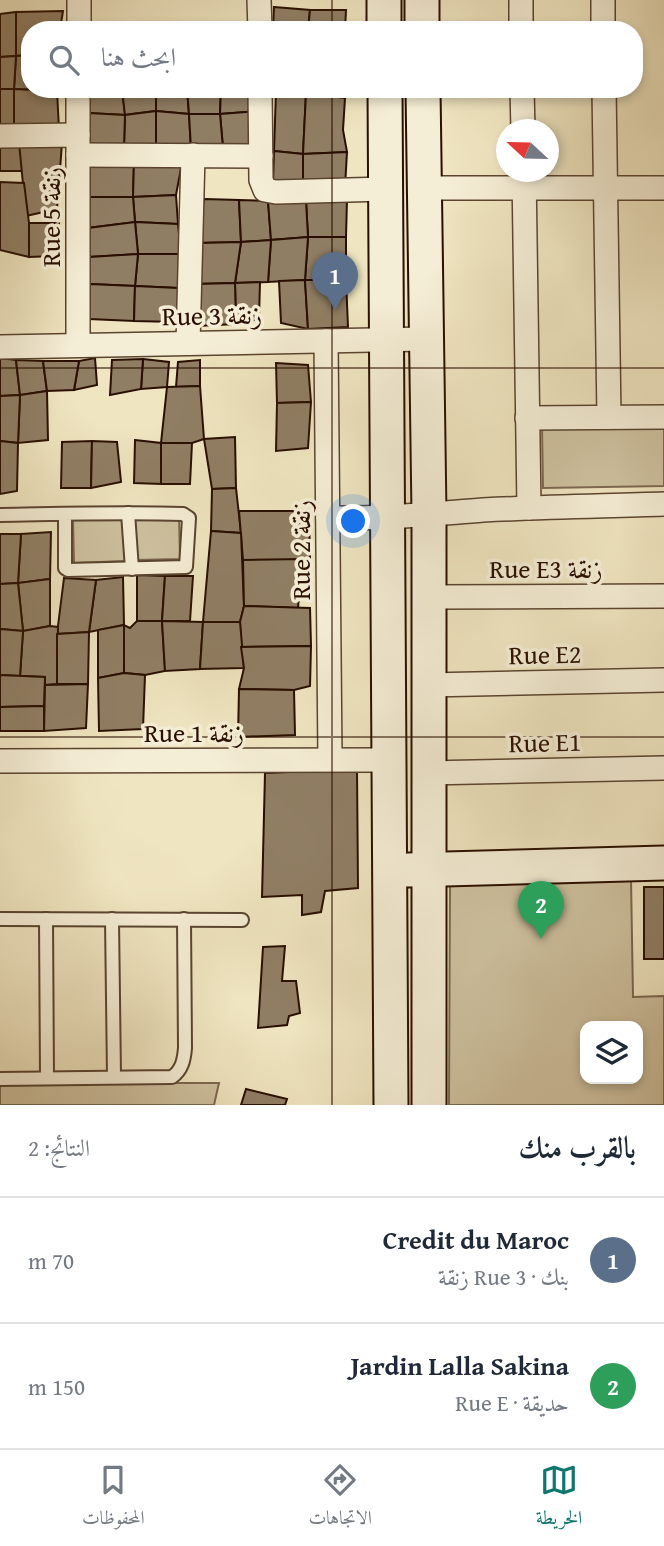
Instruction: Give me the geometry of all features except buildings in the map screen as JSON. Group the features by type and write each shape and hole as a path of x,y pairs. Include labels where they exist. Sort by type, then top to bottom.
{"main road":[{"path":"384,0 384,21"},
{"path":"422,0 422,21"},
{"path":"385,98 387,869 391,1105"},
{"path":"423,98 429,514 429,1105"},
{"path":"387,869 664,863"}],"street":[{"path":"79,0 79,21"},
{"path":"259,0 260,21"},
{"path":"520,0 521,21"},
{"path":"603,0 603,21"},
{"name":"Rue 5 زنقة","path":"78,98 78,345"},
{"path":"260,98 262,186 270,191 385,189"},
{"path":"522,98 523,119"},
{"path":"604,98 610,417"},
{"path":"0,136 193,155 261,156"},
{"path":"188,343 193,155"},
{"path":"424,188 499,182"},
{"path":"524,182 529,508"},
{"path":"544,182 605,188 664,188"},
{"name":"Rue 3 زنقة","path":"0,347 426,339"},
{"name":"Rue 2 زنقة","path":"326,341 330,758"},
{"path":"527,418 664,417"},
{"path":"328,518 388,520 429,514 529,508 664,504"},
{"name":"Rue E3 زنقة","path":"429,597 664,596"},
{"name":"Rue E2","path":"428,685 664,680"},
{"name":"Rue 1 زنقة","path":"0,761 330,758 387,760"},
{"name":"Rue E1","path":"427,773 664,768"}],"lane":[{"path":"128,513 132,569"},
{"path":"0,515 128,513 183,514 189,517 186,566 73,571 65,568 65,514"},
{"path":"0,919 242,920"},
{"path":"46,919 47,1078"},
{"path":"112,919 114,1077"},
{"path":"0,1079 172,1077 183,1063 184,919"}],"shaded area":[{"path":"664,423 664,486 543,488 542,425"},
{"path":"179,516 180,559 135,560 134,517"},
{"path":"124,518 126,561 74,563 73,519"},
{"path":"631,879 633,997 664,996 664,1105 449,1105 450,882"},
{"path":"0,1083 219,1083 214,1105 0,1105"}],"place":[{"name":"Credit du Maroc","path":"335,310"},
{"name":"Jardin Lalla Sakina","path":"541,939"}]}
